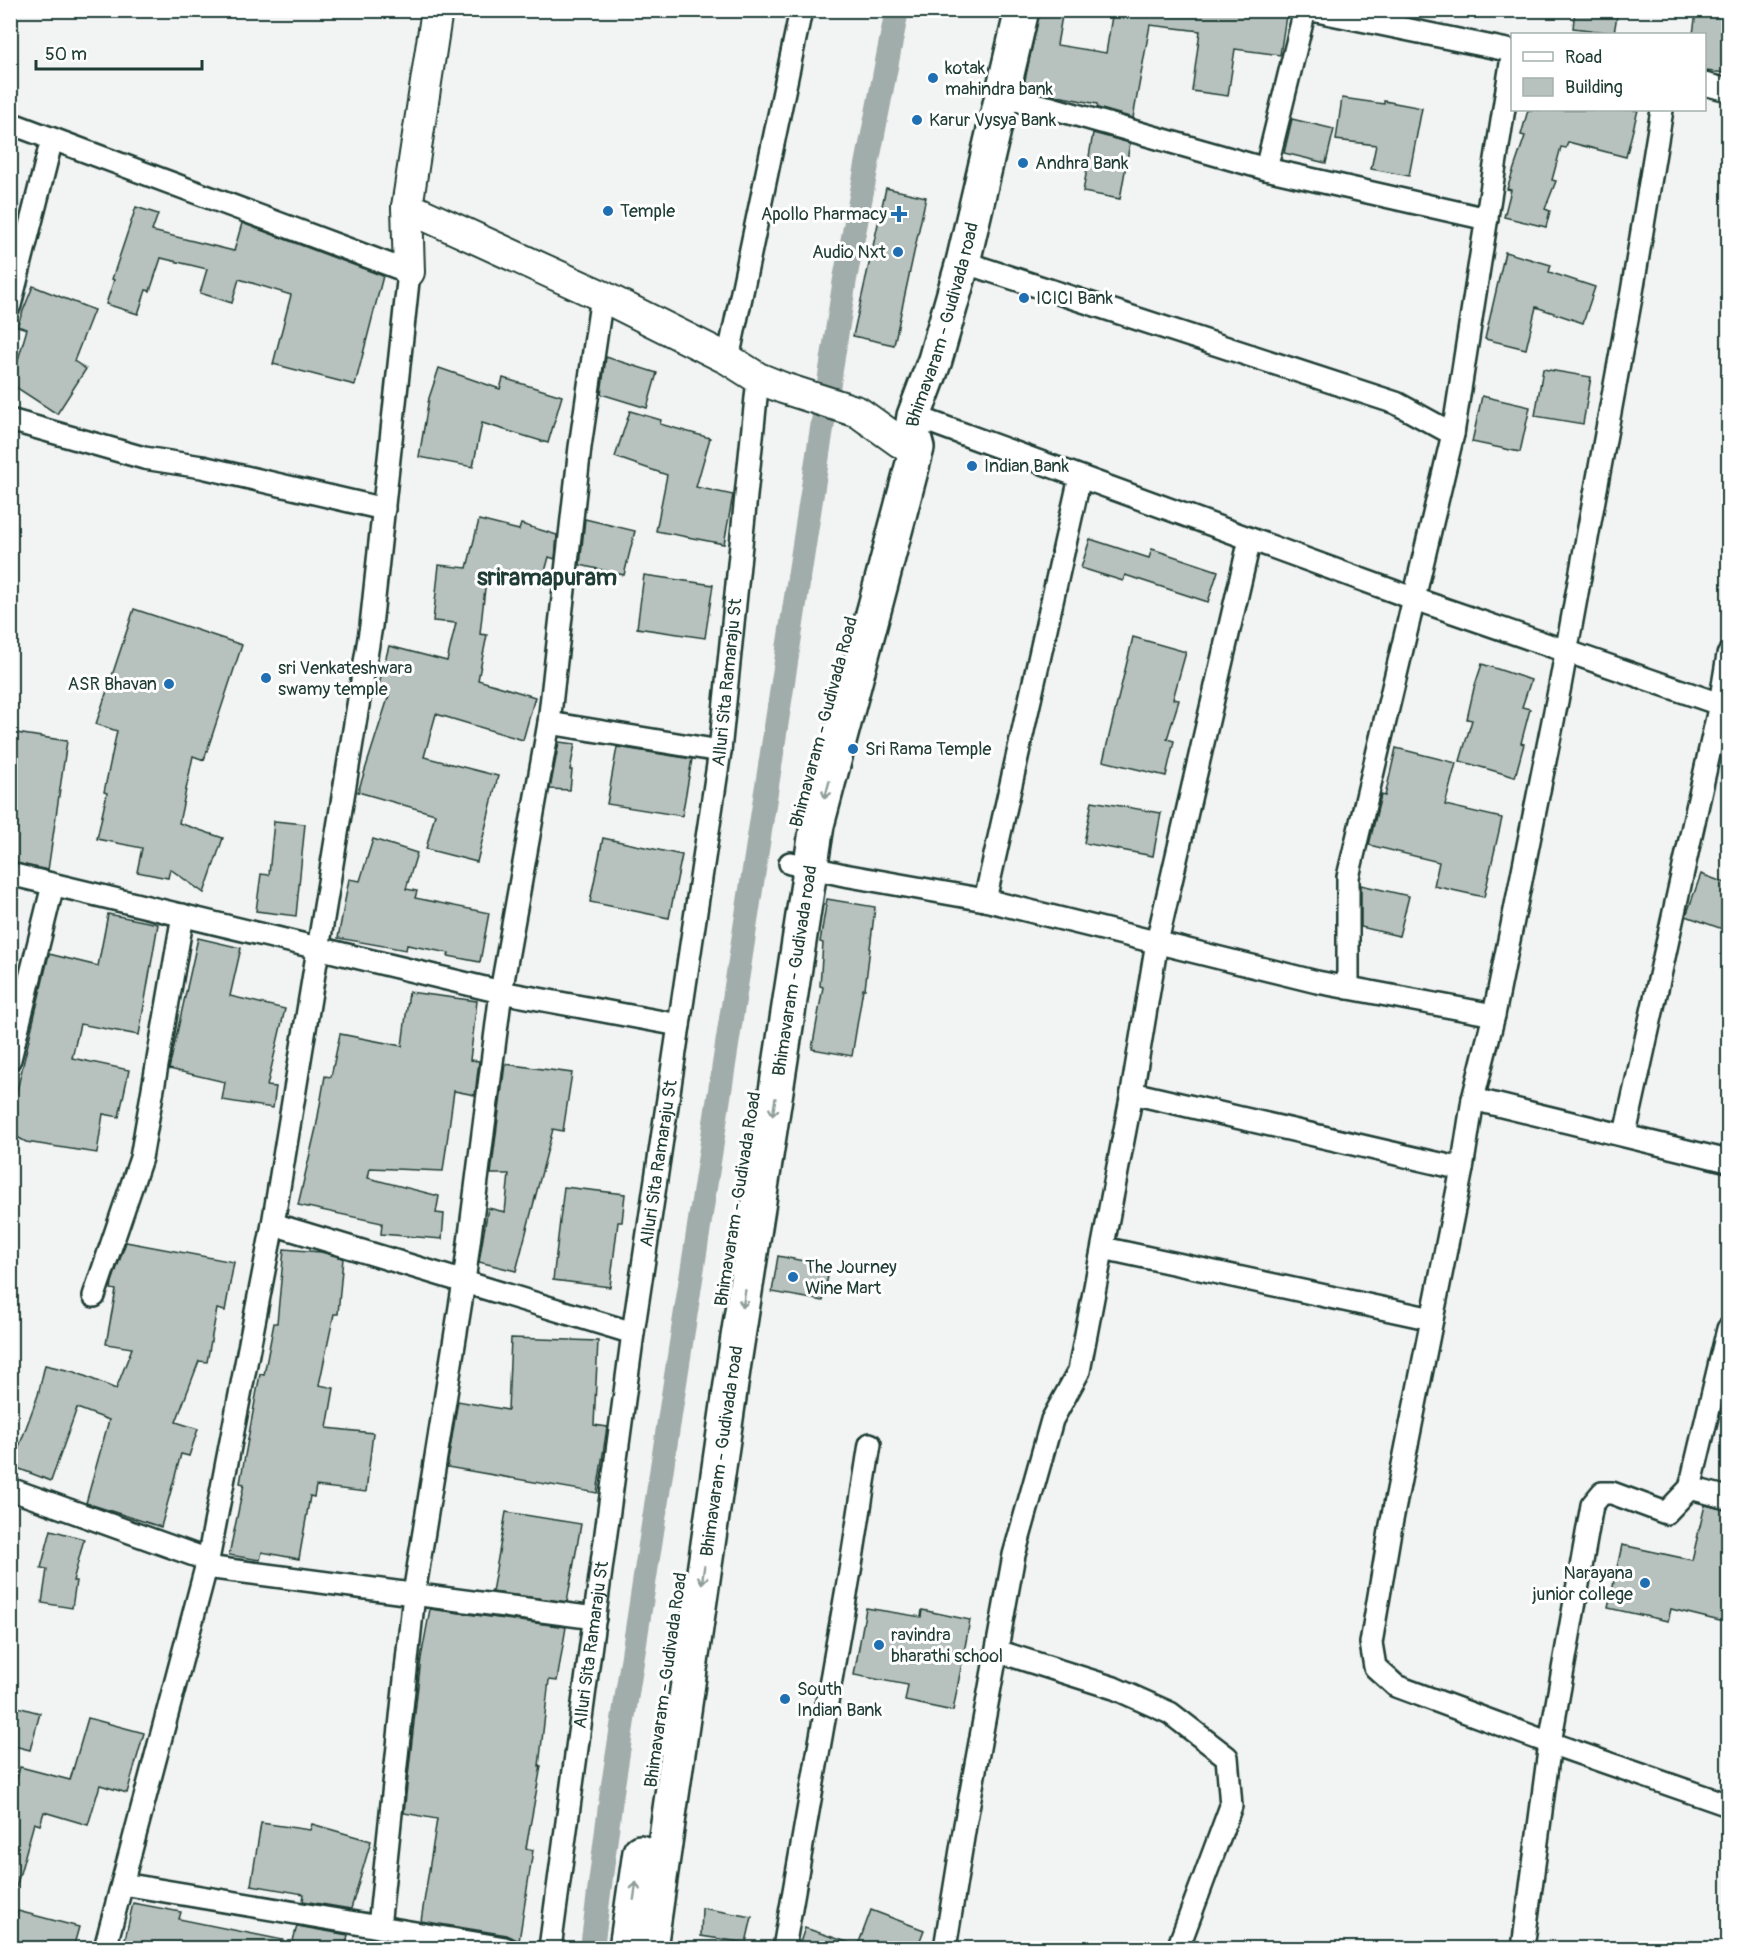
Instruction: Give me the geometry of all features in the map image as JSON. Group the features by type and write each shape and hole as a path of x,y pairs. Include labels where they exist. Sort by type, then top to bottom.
{"main road":[{"path":"409,272 410,186 437,10"},
{"name":"Bhimavaram - Gudivada road","path":"650,1948 706,1480 800,866 817,825 911,434 963,262 1022,10"},
{"path":"410,186 602,296 728,359 770,383 858,412 911,434"},
{"name":"Bhimavaram - Gudivada Road","path":"626,1948 706,1480"}],"street":[{"path":"728,359 801,10"},
{"path":"1266,169 1305,10"},
{"path":"1312,10 1511,51"},
{"path":"1348,988 1348,877 1453,434 1511,63"},
{"path":"1706,84 1728,90"},
{"path":"1002,97 1052,108 1266,169 1487,219"},
{"path":"1662,111 1632,292 1566,651 1494,1015 1473,1099 1462,1169 1391,1525 1371,1643 1375,1667 1396,1686 1728,1805"},
{"path":"10,123 409,272 371,626 273,1224 207,1564 105,1948"},
{"path":"10,305 52,139"},
{"path":"963,262 1396,403 1453,434"},
{"path":"379,1927 414,1594 464,1282 501,992 549,723 579,447 602,296"},
{"name":"Alluri Sita Ramaraju St","path":"550,1948 633,1333 720,751 770,383"},
{"path":"10,420 144,458 202,467 384,509"},
{"path":"911,434 1080,477 1415,599 1724,705"},
{"path":"985,900 1080,477"},
{"path":"945,1948 1014,1555 1052,1420 1079,1371 1132,1093 1157,942 1250,539"},
{"path":"1625,1134 1724,705 1728,655"},
{"path":"549,723 720,751"},
{"path":"800,866 985,900 1348,988 1494,1015"},
{"path":"10,874 501,992 679,1025"},
{"path":"10,1059 53,885"},
{"path":"94,1296 141,1158 183,915"},
{"path":"1132,1093 1462,1169"},
{"path":"1473,1099 1625,1134 1728,1161"},
{"path":"273,1224 633,1333"},
{"path":"1103,1248 1432,1318"},
{"path":"1523,1948 1550,1743 1592,1505 1602,1493 1612,1493 1666,1513 1690,1488 1728,1329"},
{"path":"784,1948 870,1444"},
{"path":"1690,1488 1728,1498"},
{"path":"10,1489 207,1564 595,1618"},
{"path":"997,1651 1114,1688 1170,1713 1227,1757 1231,1806 1178,1948"},
{"path":"123,1884 505,1948"}],"building":[{"path":"1040,10 1063,10 1057,45 1106,53 1113,10 1238,10 1286,16 1280,55 1235,49 1228,96 1192,91 1200,31 1150,25 1133,118 1098,108 1097,104 1023,89"},
{"path":"1575,10 1618,10 1614,33 1573,28"},
{"path":"1696,12 1728,17 1728,73 1706,71 1706,33 1693,33"},
{"path":"1342,98 1384,104 1384,101 1422,108 1409,176 1371,169 1376,145 1336,140"},
{"path":"1528,111 1638,111 1626,157 1568,142 1566,148 1561,147 1552,180 1556,181 1545,209 1550,211 1546,227 1504,217 1511,190 1507,189 1525,136 1521,135"},
{"path":"1292,119 1334,129 1326,163 1284,153"},
{"path":"1093,133 1130,143 1120,199 1083,192"},
{"path":"886,188 926,197 894,345 853,336"},
{"path":"136,207 158,214 152,231 234,251 242,223 383,276 355,385 273,364 291,295 239,279 232,303 200,293 207,269 161,258 150,291 146,290 138,314 106,304"},
{"path":"1505,252 1551,265 1549,272 1595,287 1583,323 1536,307 1526,349 1485,339"},
{"path":"33,286 94,310 74,361 86,369 57,414 11,384 27,329 17,326"},
{"path":"606,357 657,373 647,408 601,394"},
{"path":"439,368 500,389 503,378 562,396 548,443 482,423 473,467 419,457 429,398"},
{"path":"1543,369 1591,377 1583,424 1535,416"},
{"path":"1482,396 1530,407 1520,452 1472,442"},
{"path":"630,411 661,420 660,424 710,438 696,487 733,495 724,544 656,531 667,475 615,457"},
{"path":"585,519 635,531 624,575 580,565"},
{"path":"479,520 519,530 521,524 557,535 555,559 549,557 541,586 487,570 480,634 487,635 478,680 535,697 523,740 436,714 424,757 498,776 477,862 426,849 435,814 358,792 389,695 377,692 389,646 447,661 456,623 433,621 439,565 467,568"},
{"path":"1090,539 1149,558 1152,549 1218,571 1208,602 1125,575 1123,581 1081,568"},
{"path":"644,575 713,585 705,638 637,628"},
{"path":"134,609 242,645 204,760 193,756 179,823 223,838 204,893 170,869 168,878 137,872 142,848 97,839 117,731 96,724"},
{"path":"1133,637 1186,652 1173,699 1179,700 1167,739 1174,741 1166,776 1103,761"},
{"path":"1482,664 1531,680 1522,707 1530,709 1515,777 1460,761 1472,720 1467,719"},
{"path":"10,732 67,741 48,870 10,862"},
{"path":"559,742 575,744 570,770 572,770 570,790 550,789"},
{"path":"617,747 692,759 682,816 607,804"},
{"path":"1396,748 1456,763 1445,805 1502,818 1484,897 1434,886 1439,862 1369,845 1381,795 1385,796"},
{"path":"1092,801 1161,813 1153,856 1084,843"},
{"path":"274,821 305,824 296,916 256,911 261,874 269,875"},
{"path":"603,838 682,855 669,918 590,902"},
{"path":"373,839 417,853 406,889 417,891 415,898 489,913 480,962 407,945 406,950 338,938 349,879 360,881"},
{"path":"1701,874 1728,884 1728,931 1686,916"},
{"path":"1361,885 1409,896 1399,936 1361,927"},
{"path":"827,899 875,907 865,989 863,989 852,1056 812,1049 823,987 820,986 823,943 820,942"},
{"path":"108,914 158,924 139,1035 80,1024 72,1058 129,1070 119,1117 103,1114 97,1153 26,1142 10,1133 10,1094 16,1095 49,954 98,966"},
{"path":"198,938 241,948 230,996 285,1009 267,1086 276,1087 273,1108 222,1100 225,1082 169,1069"},
{"path":"409,992 477,1001 470,1060 479,1061 475,1095 454,1091 443,1171 370,1168 368,1178 439,1196 436,1213 444,1214 442,1239 381,1234 382,1223 298,1205 316,1128 325,1076 331,1077 340,1034 402,1046"},
{"path":"505,1064 572,1073 563,1131 553,1129 516,1271 479,1262 488,1208 505,1212 509,1174 491,1174"},
{"path":"564,1187 625,1194 622,1222 618,1222 610,1287 553,1280"},
{"path":"126,1242 234,1262 225,1311 217,1309 207,1362 199,1361 176,1422 198,1429 189,1456 181,1454 161,1527 86,1503 109,1420 77,1408 51,1481 12,1466 38,1395 45,1365 75,1372 116,1389 132,1348 106,1344 116,1290 111,1289 112,1282"},
{"path":"284,1249 321,1252 343,1258 338,1314 334,1314 319,1385 334,1388 327,1428 373,1433 366,1492 316,1486 314,1497 310,1496 299,1559 262,1552 260,1560 229,1555 244,1484 240,1483 260,1374 264,1375 274,1323 277,1323"},
{"path":"778,1256 830,1266 823,1301 772,1292"},
{"path":"511,1338 598,1341 594,1425 607,1427 597,1493 447,1467 458,1401 508,1410"},
{"path":"1705,1505 1728,1511 1728,1623 1671,1609 1668,1621 1608,1608 1622,1545 1692,1560"},
{"path":"506,1512 581,1524 567,1602 492,1592"},
{"path":"51,1530 84,1539 73,1581 76,1581 72,1608 42,1603 47,1569 41,1568"},
{"path":"866,1608 921,1617 922,1610 970,1620 953,1711 905,1701 908,1685 854,1675"},
{"path":"430,1609 566,1627 557,1681 549,1680 539,1766 541,1766 526,1848 533,1850 519,1941 507,1935 421,1921 437,1819 404,1813 421,1658"},
{"path":"10,1705 40,1713 30,1750 10,1745"},
{"path":"88,1718 144,1733 127,1793 100,1785 88,1825 44,1812 40,1825 34,1823 16,1888 10,1887 10,1803 20,1767 70,1780"},
{"path":"261,1823 310,1830 312,1824 371,1841 351,1909 303,1901 304,1894 251,1885"},
{"path":"133,1903 181,1912 179,1919 283,1940 282,1948 123,1948"},
{"path":"702,1908 752,1917 746,1943 701,1936"},
{"path":"871,1910 924,1930 917,1948 857,1948"},
{"path":"18,1911 79,1927 73,1948 10,1948 10,1939"},
{"path":"297,1926 348,1935 345,1948 291,1948"},
{"path":"805,1928 856,1945 856,1948 798,1948"}],"waterway":[{"path":"592,1948 611,1798 845,279 897,10"}],"place":[{"name":"kotak mahindra bank","path":"933,78"},
{"name":"Karur Vysya Bank","path":"917,120"},
{"name":"Andhra Bank","path":"1023,163"},
{"name":"Temple","path":"608,211"},
{"name":"Apollo Pharmacy","path":"899,214"},
{"name":"Audio Nxt","path":"898,252"},
{"name":"ICICI Bank","path":"1024,298"},
{"name":"Indian Bank","path":"972,466"},
{"name":"sri Venkateshwara swamy temple","path":"266,678"},
{"name":"ASR Bhavan","path":"169,684"},
{"name":"Sri Rama Temple","path":"853,749"},
{"name":"The Journey Wine Mart","path":"793,1277"},
{"name":"Narayana junior college","path":"1645,1583"},
{"name":"ravindra bharathi school","path":"879,1645"},
{"name":"South Indian Bank","path":"785,1699"}],"district":[{"name":"sriramapuram","path":"547,577"}]}
